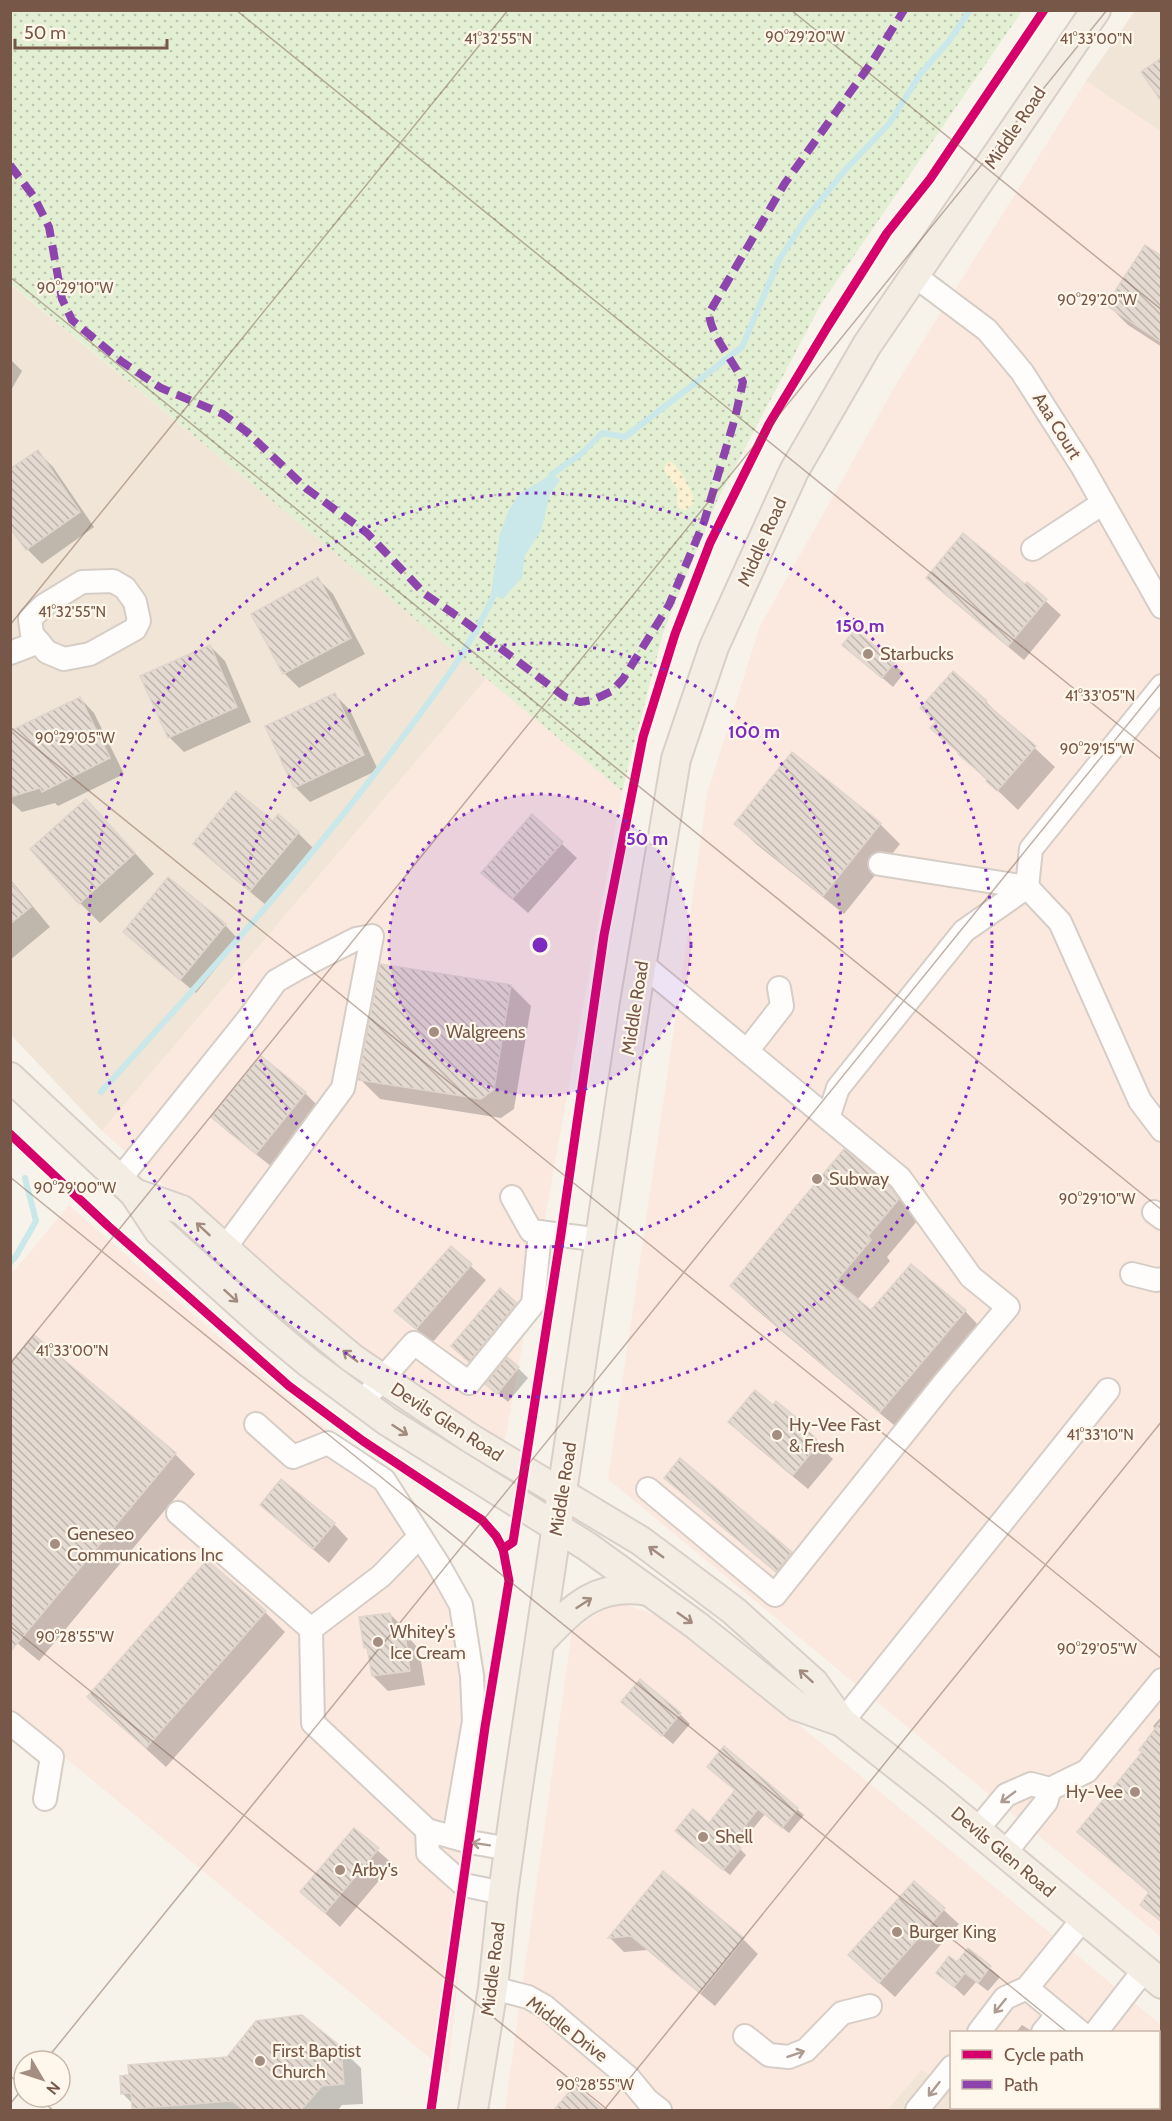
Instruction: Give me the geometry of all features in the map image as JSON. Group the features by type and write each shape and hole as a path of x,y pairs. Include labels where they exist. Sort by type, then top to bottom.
{"main road":[{"name":"Middle Road","path":"473,2110 493,1988 502,1893 642,964 676,759 714,647 794,471 867,345 1096,10"},
{"name":"Devils Glen Road","path":"11,1079 126,1186 159,1231 309,1363 425,1446 588,1547 696,1625 797,1706 842,1722"},
{"name":"Devils Glen Road","path":"126,1186 182,1210 313,1326 382,1379 470,1438 641,1541 734,1611 814,1683 842,1722 1153,1977"},
{"path":"540,1642 565,1616 585,1601 605,1591 633,1589 648,1591"}],"street":[{"name":"Aaa Court","path":"915,276 987,330 1022,372 1103,502 1161,607"},
{"path":"1034,549 1103,502"},
{"path":"113,581 125,588 135,602 139,621 135,629 90,654 64,659 47,652 39,642 32,634 30,620 43,606 82,582 113,581"},
{"path":"10,653 39,642"},
{"path":"828,1118 838,1088 964,931 1027,887 1031,849 1161,686"},
{"path":"880,864 1027,887 1060,922 1140,1101 1161,1130"},
{"path":"126,1186 276,981 356,939 372,936 343,1088 224,1249"},
{"path":"642,964 900,1178 971,1277 1008,1307 775,1594 648,1489"},
{"path":"747,1051 782,1006 779,988"},
{"path":"512,1197 531,1231 601,1240"},
{"path":"362,1402 414,1343 469,1383 533,1304 540,1232"},
{"path":"1132,1274 1156,1280 1161,1279"},
{"path":"842,1722 1108,1390"},
{"path":"256,1424 293,1457 328,1443 384,1480 438,1564 460,1605 472,1676 474,1721 454,1837"},
{"path":"178,1513 311,1629 314,1723 427,1830 470,1842 509,1849"},
{"path":"311,1629 381,1576 420,1536"},
{"path":"976,1831 1006,1795 1031,1784 1050,1789 1087,1771 1161,1680"},
{"path":"10,1723 52,1757 45,1799"},
{"path":"1004,1854 1046,1803 1050,1789"},
{"path":"427,1830 428,1853 464,1885 502,1893"},
{"path":"980,2031 1005,1998 1027,1988 1083,1919"},
{"path":"1097,2031 1153,1977"},
{"name":"Middle Drive","path":"493,1988 528,1997 544,2006 629,2078 646,2100 660,2110"},
{"path":"1027,1988 1079,2031"},
{"path":"745,2036 769,2055 789,2057 806,2050 842,2013 870,2006"},
{"path":"1044,2031 1058,2014"},
{"path":"917,2110 950,2068"}],"shaded area":[{"path":"1135,11 1161,11 1161,132 1086,81"},
{"path":"1086,81 1162,132 1161,1937 608,1479 707,794 760,626 898,381"},
{"path":"10,284 487,678 102,1131 11,1035"},
{"path":"487,678 622,791 504,1446 361,1357 102,1131"},
{"path":"69,1205 313,1420 391,1470 423,1517 469,1595 488,1684 448,2073 11,1713 10,1276"},
{"path":"616,1601 675,1622 1161,2025 1161,2110 971,2109 1160,2109 1160,2031 950,2031 950,2092 922,2069 887,2110 505,2110 572,1631"},
{"path":"922,2069 950,2092 950,2109 973,2110 887,2110"}],"green space":[{"path":"10,11 1022,11 821,304 717,501 663,633 622,791 11,284"}],"sand":[{"path":"670,461 682,474 694,499 694,503 685,511 678,507 678,490 664,471 665,465"}],"water":[{"path":"552,474 560,480 550,494 541,531 525,555 522,577 503,599 491,594 500,534 508,512 519,494"}],"building":[{"path":"1161,58 1161,101 1141,72"},
{"path":"1145,245 1161,256 1161,342 1106,305"},
{"path":"38,450 80,512 26,550 10,528 10,469"},
{"path":"963,533 1047,599 1008,646 926,578"},
{"path":"318,577 351,638 283,674 251,614"},
{"name":"Starbucks","path":"855,630 895,662 882,678 842,645"},
{"path":"210,645 237,707 168,738 140,676"},
{"path":"953,671 987,701 985,703 1036,746 997,791 986,781 987,779 930,728 936,722 920,708"},
{"path":"335,693 364,755 294,788 265,726"},
{"path":"80,697 110,758 42,792 40,788 10,797 10,731"},
{"path":"792,752 881,823 823,896 734,824"},
{"path":"236,791 273,821 278,814 299,832 250,891 193,844"},
{"path":"86,799 135,853 79,904 30,849"},
{"path":"532,814 563,842 512,899 481,873"},
{"path":"168,877 226,924 180,980 123,932"},
{"path":"10,881 31,907 10,924"},
{"name":"Walgreens","path":"380,964 511,985 494,1089 481,1099 358,1080"},
{"path":"261,1056 306,1092 256,1154 211,1117"},
{"path":"844,1149 890,1187 899,1199 868,1236 871,1240 836,1281 871,1310 911,1264 966,1310 880,1412 730,1286"},
{"path":"451,1246 472,1264 416,1329 394,1311"},
{"path":"500,1288 517,1303 469,1362 451,1346"},
{"name":"Geneseo Communications Inc","path":"34,1335 176,1453 10,1652 10,1363"},
{"path":"507,1357 519,1367 497,1394 485,1384"},
{"name":"Hy-Vee Fast & Fresh","path":"755,1390 773,1405 776,1401 803,1423 800,1427 819,1443 793,1475 728,1422"},
{"path":"680,1458 792,1552 776,1572 664,1478"},
{"path":"281,1479 335,1523 313,1549 260,1505"},
{"path":"207,1560 266,1611 146,1748 87,1697"},
{"name":"Whitey's Ice Cream","path":"390,1613 394,1634 405,1632 410,1671 372,1676 359,1617"},
{"path":"640,1679 681,1713 662,1736 621,1702"},
{"name":"Hy-Vee","path":"1161,1721 1161,1921 1140,1905 1149,1892 1077,1832 1142,1752 1139,1750"},
{"name":"Shell","path":"724,1746 798,1808 782,1828 758,1809 732,1842 741,1848 723,1870 675,1831 693,1809 709,1823 735,1790 707,1767"},
{"name":"Arby's","path":"354,1828 379,1848 325,1913 300,1892"},
{"path":"663,1871 744,1938 700,1993 631,1936 608,1938"},
{"name":"Burger King","path":"914,1881 945,1908 879,1983 848,1955"},
{"path":"968,1948 991,1966 978,1983 965,1973 954,1987 936,1973 949,1956 957,1962"},
{"name":"First Baptist Church","path":"302,2015 341,2047 344,2084 322,2086 301,2110 244,2110 232,2101 132,2109 131,2093 121,2094 120,2076 129,2075 128,2065 227,2057 256,2021"},
{"path":"574,2086 604,2110 554,2110"}],"waterway":[{"path":"549,481 552,474 581,454 602,433 625,437 742,347 779,260 805,220 846,169 889,124 921,73 949,41 970,10"},
{"path":"101,1092 253,922 326,836 451,671 475,632 496,590"},
{"path":"10,1263 36,1221 25,1178"}],"marked path":[{"path":"10,165 34,197 49,227 62,299 72,320 121,361 161,388 223,414 247,432 307,489 367,533 425,594 565,697 580,702 593,700 612,691 623,679 669,605 704,522 735,418 743,382 713,330 709,313 785,183 872,62 904,10"}],"cycle path":[{"path":"431,2110 485,1727 509,1581 503,1549 513,1542 561,1234 604,935 643,737 675,634 710,543 769,424 887,233 930,179 1044,10"},
{"path":"10,1134 107,1225 289,1386 363,1441 482,1520 496,1536 503,1549"}],"place":[{"name":"Starbucks","path":"868,654"},
{"name":"Walgreens","path":"434,1032"},
{"name":"Subway","path":"817,1179"},
{"name":"Hy-Vee Fast & Fresh","path":"777,1435"},
{"name":"Geneseo Communications Inc","path":"55,1544"},
{"name":"Whitey's Ice Cream","path":"378,1642"},
{"name":"Hy-Vee","path":"1135,1792"},
{"name":"Shell","path":"703,1837"},
{"name":"Arby's","path":"340,1870"},
{"name":"Burger King","path":"897,1932"},
{"name":"First Baptist Church","path":"260,2061"}]}
